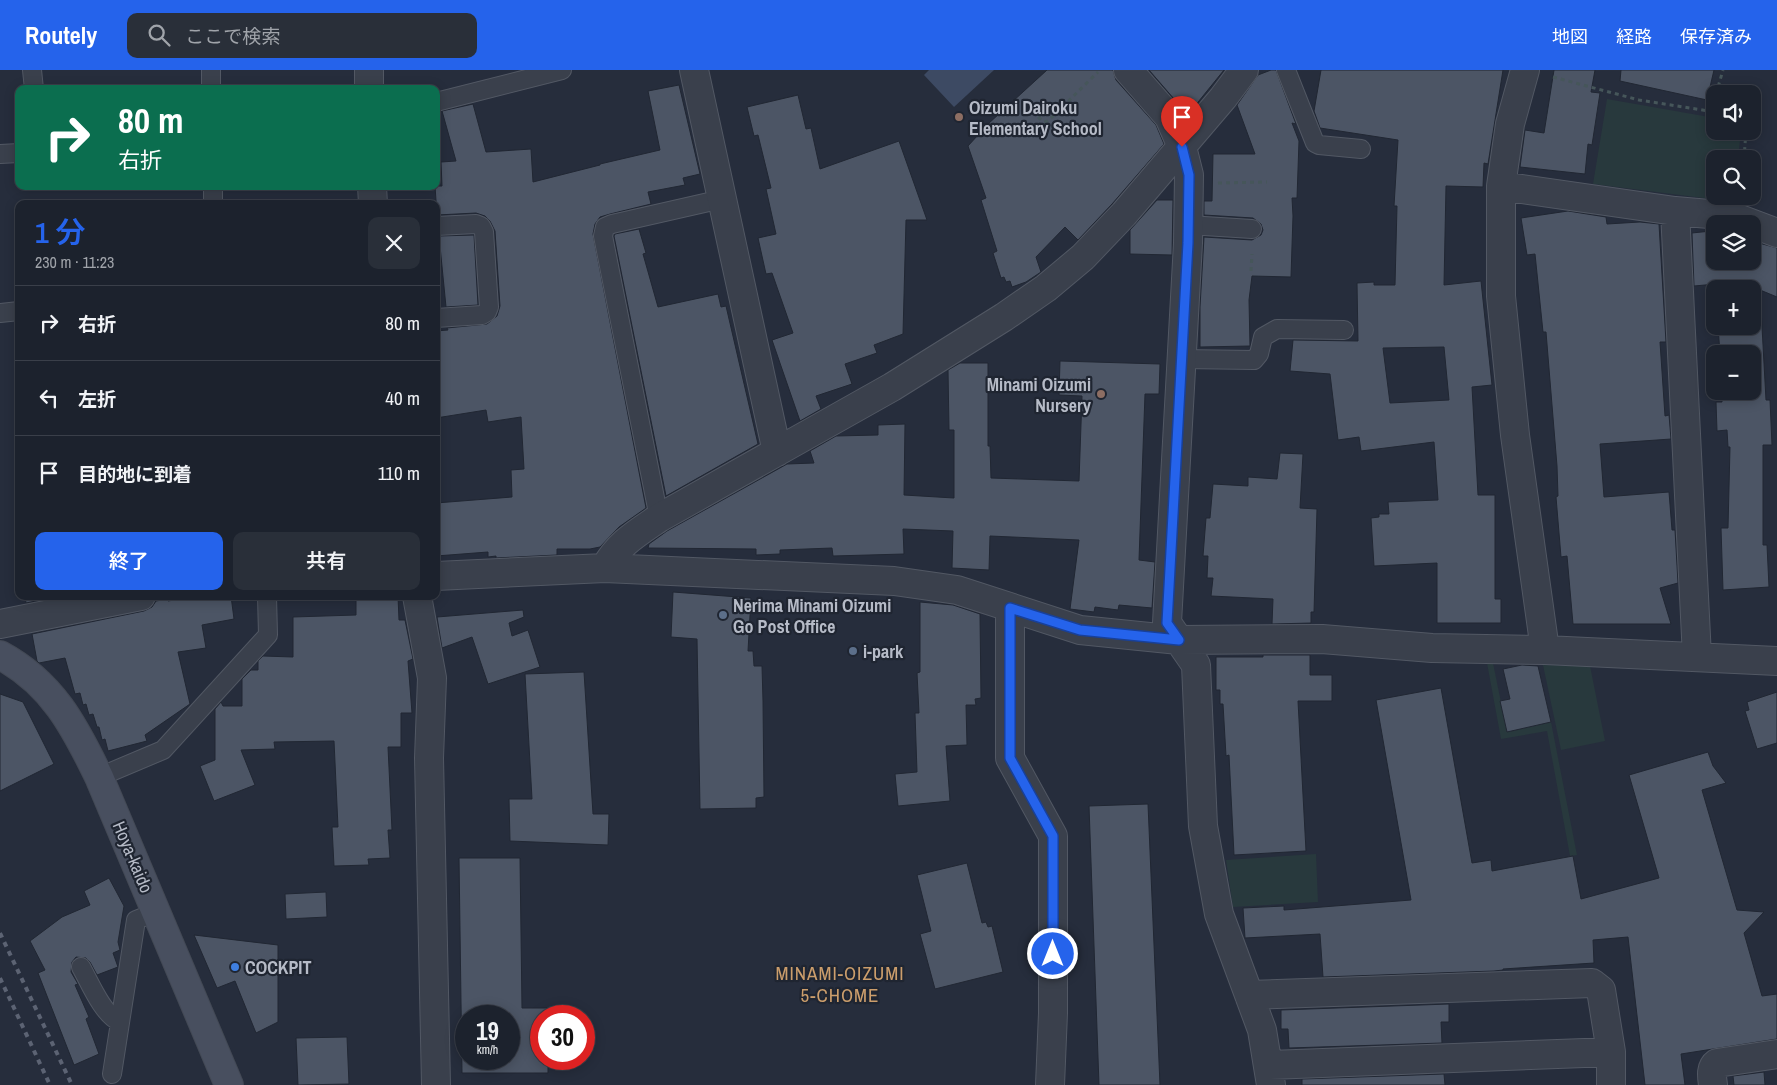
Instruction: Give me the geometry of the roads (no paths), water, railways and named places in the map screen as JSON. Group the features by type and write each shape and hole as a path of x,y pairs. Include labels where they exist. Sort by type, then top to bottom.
{"main road":[{"name":"Hoya-kaido","path":"0,655 29,673 47,690 63,710 80,737 99,777 229,1085"}],"street":[{"path":"369,70 369,85"},
{"path":"694,70 778,452"},
{"path":"1128,70 1169,118 1182,147 1189,175 1167,623 1196,665 1203,826 1219,914 1262,1030 1270,1075 1611,1052"},
{"path":"605,568 613,554 629,538 659,518 892,387 1004,318 1046,288 1083,257 1124,214 1224,98 1244,70"},
{"path":"1524,70 1510,124 1501,186 1501,296 1515,435 1545,650"},
{"path":"1501,186 1676,211 1732,216 1777,233"},
{"path":"1676,211 1697,657"},
{"path":"440,576 605,568 894,581 957,590 1080,630 1179,640 1322,639 1432,648 1545,650 1777,661"},
{"path":"0,624 119,600"},
{"path":"418,600 432,678 429,758 436,1085"},
{"path":"1010,608 1010,758 1053,836 1053,1013 1050,1085"},
{"path":"1249,995 1592,983 1600,990 1611,1052 1611,1085"},
{"path":"1713,1085 1712,1069 1717,1063 1777,1054"}],"lane":[{"path":"32,70 34,85"},
{"path":"211,70 211,85"},
{"path":"440,101 562,70"},
{"path":"1286,70 1312,138 1316,143 1319,145 1361,149"},
{"path":"0,154 15,153"},
{"path":"659,518 603,236 605,227 612,224 722,199"},
{"path":"440,226 476,224 481,226 484,232 489,307 487,312 482,315 440,318"},
{"path":"1188,225 1252,229"},
{"path":"0,313 15,311"},
{"path":"1181,359 1254,360 1259,354 1263,337 1277,329 1344,330"},
{"path":"99,777 162,750 268,635 267,600"},
{"path":"112,1074 136,920 156,912"},
{"path":"81,967 113,1019 120,1022"}],"water":[{"path":"929,70 994,70 954,107 924,75"}],"railway":[{"path":"0,933 72,1085"},
{"path":"0,978 50,1085"}],"place":[{"name":"Oizumi Dairoku Elementary School","path":"959,117"},
{"name":"Minami Oizumi Nursery","path":"1101,394"},
{"name":"Nerima Minami Oizumi Go Post Office","path":"723,615"},
{"name":"i-park","path":"853,651"},
{"name":"COCKPIT","path":"235,967"}],"district":[{"name":"MINAMI-OIZUMI 5-CHOME","path":"840,984"}]}
